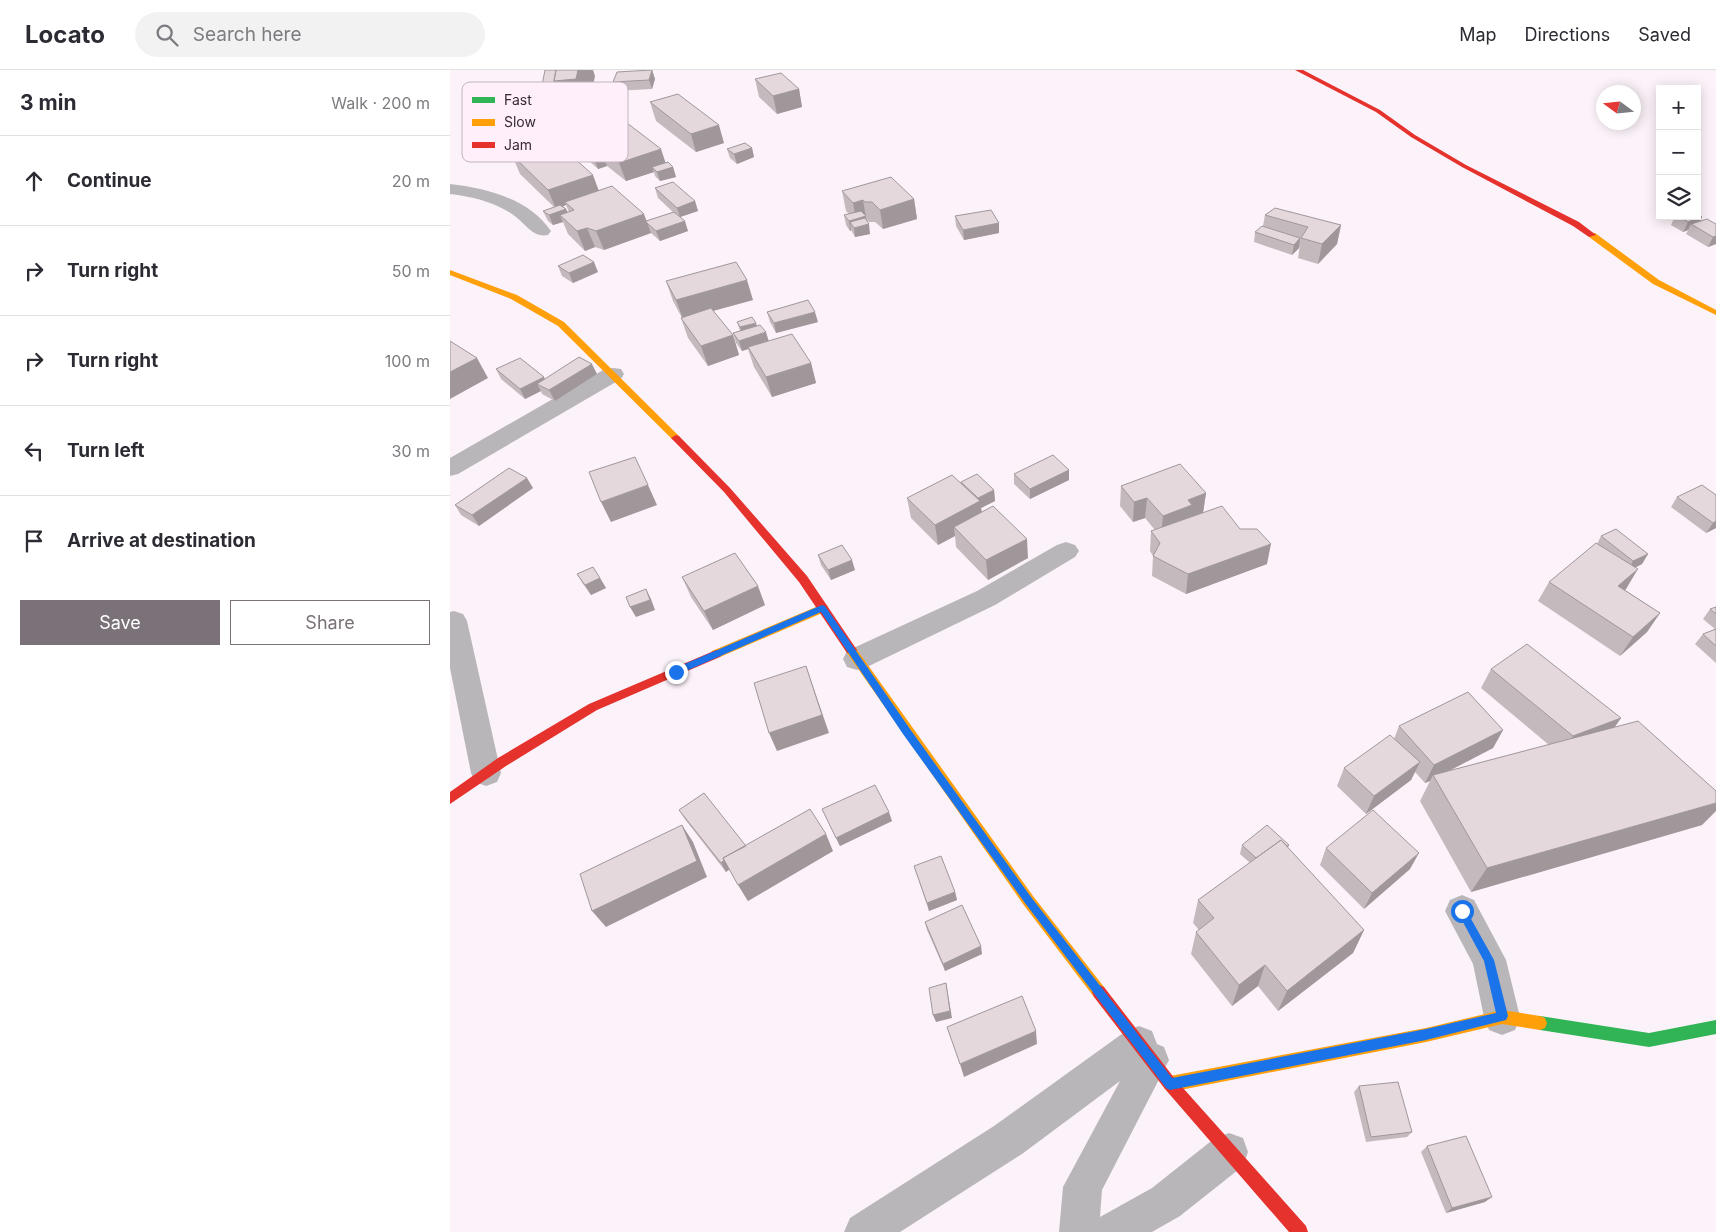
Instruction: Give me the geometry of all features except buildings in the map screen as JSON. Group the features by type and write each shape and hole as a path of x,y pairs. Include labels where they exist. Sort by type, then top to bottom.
{"street":[{"path":"1298,70 1378,111 1413,136 1464,166 1576,224 1656,282 1716,313"},
{"path":"450,189 474,191 506,202 526,215 542,231"},
{"path":"450,272 514,297 561,324 727,490 803,580 1028,900 1153,1063 1300,1232"},
{"path":"450,468 613,374"},
{"path":"857,659 986,598 1066,551"},
{"path":"450,798 486,773 593,707 822,608"},
{"path":"454,621 486,773"},
{"path":"1462,911 1489,960 1502,1016"},
{"path":"864,1232 1008,1140 1153,1063 1426,1035 1502,1016 1649,1040 1716,1027"},
{"path":"1078,1232 1083,1187 1153,1063"},
{"path":"1113,1232 1166,1202 1229,1152"}],"traffic: fast":[{"path":"1540,1023 1649,1040 1716,1027"}],"traffic: slow":[{"path":"1592,235 1656,282 1716,313"},
{"path":"450,272 514,297 561,324 676,438"},
{"path":"716,654 823,608"},
{"path":"851,650 1028,900 1099,992"},
{"path":"1170,1084 1426,1035 1502,1017 1540,1023"}],"traffic: jam":[{"path":"1298,70 1378,111 1413,136 1464,166 1576,224 1592,235"},
{"path":"676,438 727,490 803,579 851,650"},
{"path":"450,799 502,762 593,707 716,654"},
{"path":"1099,992 1170,1084 1300,1232"}],"route":[{"path":"676,672 822,608 906,731 1028,900 1170,1084 1426,1035 1502,1016 1489,960 1462,911"}]}
